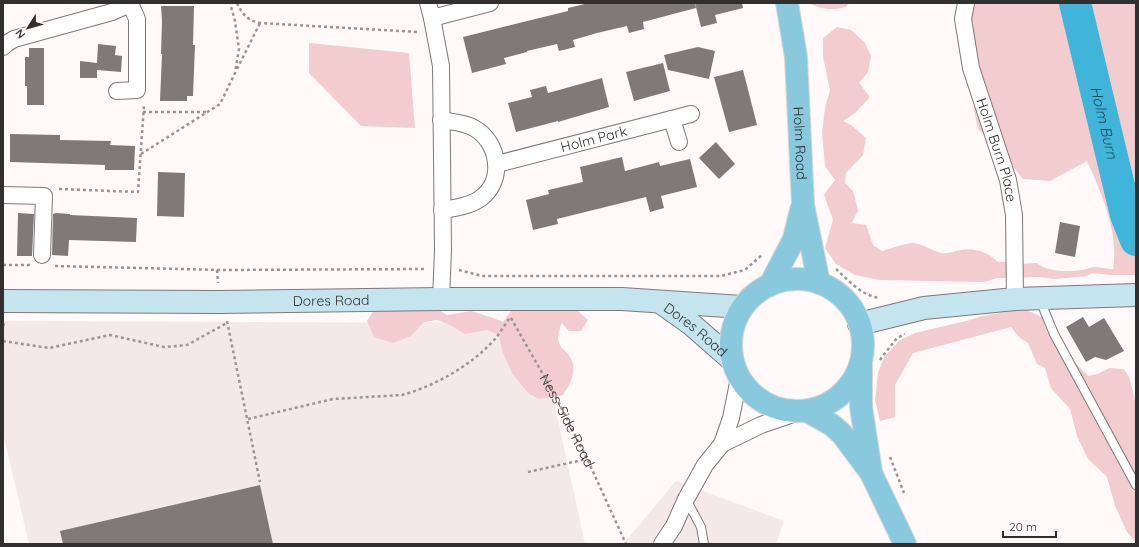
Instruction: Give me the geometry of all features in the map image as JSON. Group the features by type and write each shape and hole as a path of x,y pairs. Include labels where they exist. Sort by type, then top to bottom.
{"main road":[{"name":"Holm Road","path":"787,3 796,57 802,205 819,283"},
{"path":"770,285 794,239 802,205"},
{"path":"870,361 843,393 827,405 803,411 784,411 763,403 752,394 735,368 730,341 733,326 742,308 755,294 770,285 787,280 803,279 819,283 839,294 851,308 859,324 870,361 861,407 871,473"},
{"path":"859,324 924,308 1015,299 1127,295"},
{"name":"Dores Road","path":"3,301 219,302 441,298 622,299 742,308"},
{"name":"Dores Road","path":"659,302 691,324 735,368"},
{"path":"803,411 819,417 837,429 871,473 905,544"}],"street":[{"path":"3,47 14,39 112,12 129,3 137,19 137,90 117,91"},
{"path":"428,3 441,66 441,298"},
{"path":"432,18 490,3"},
{"name":"Holm Burn Place","path":"966,3 963,20 971,68 1009,187 1014,215 1015,299"},
{"name":"Holm Park","path":"497,164 691,114"},
{"path":"672,119 678,142"},
{"path":"441,120 474,127 486,137 492,147 497,164 496,176 492,186 481,198 470,204 442,210"},
{"path":"3,195 44,196 41,262"},
{"path":"662,544 674,526 686,499 705,465 722,444 731,418 735,368"},
{"path":"722,444 761,425 803,411"}],"lane":[{"path":"1039,298 1054,334 1136,485"},
{"path":"686,499 701,527 704,544"}],"path":[{"path":"230,3 235,21 238,49 236,72"},
{"path":"237,3 244,16 260,23 419,32 432,18"},
{"path":"141,154 220,104 260,23"},
{"path":"44,196 60,188 138,192 144,103 137,90"},
{"path":"143,112 207,112"},
{"path":"3,265 41,262 217,270 442,269 459,270 482,276 721,276 745,270 767,249"},
{"path":"832,266 863,292 872,297 884,298"},
{"path":"217,270 219,302 227,322 260,482"},
{"name":"Ness-Side Road","path":"248,419 332,399 402,395 412,392 432,384 469,363 495,339 510,317 558,401 587,459 626,544"},
{"path":"3,341 49,348 110,335 164,347 187,345 227,322"},
{"path":"870,361 882,357 897,338 907,333"},
{"path":"888,451 906,498"},
{"path":"528,472 587,459"}],"shaded area":[{"path":"808,3 849,3 846,7 831,9 818,7"},
{"path":"966,3 1136,3 1136,195 1129,200 1136,215 1136,275 1093,273 1086,276 1054,279 1039,277 997,278 984,282 879,280 855,275 836,264 825,248 833,220 824,195 835,180 825,166 822,132 825,108 830,90 823,57 823,38 837,27 851,30 865,43 871,56 868,72 859,83 870,97 855,113 843,121 851,125 866,138 863,155 846,173 845,183 853,191 858,210 852,223 866,225 873,245 882,251 913,243 942,253 959,250 977,250 986,253 998,262 1017,264 1037,263 1046,268 1058,271 1076,271 1091,267 1113,269 1114,242 1108,214 1087,161 1050,181 1023,179 993,142 978,129 974,110 978,87"},
{"path":"309,43 409,53 415,128 361,126 309,73"},
{"path":"380,301 429,308 432,311 439,310 447,315 471,311 503,322 512,310 542,306 556,311 578,311 588,320 581,331 569,331 562,323 558,339 561,346 571,359 573,364 573,375 563,395 539,399 529,394 512,373 502,350 499,335 487,330 465,334 448,324 437,320 424,322 411,336 393,343 374,337 367,321"},
{"path":"1024,309 1042,317 1045,328 1060,350 1088,376 1098,374 1109,368 1124,369 1129,377 1136,403 1136,542 1127,532 1115,506 1107,477 1088,459 1077,436 1070,409 1051,388 1045,368 1037,364 1028,343 1019,337 1011,327 913,353 895,385 895,417 880,421 875,400 878,373 884,357 900,340 915,333 982,316"},
{"path":"3,321 537,323 585,544 29,544 3,433"},
{"path":"676,481 784,521 776,544 623,544"}],"building":[{"path":"589,3 695,3 696,8 643,22 644,29 629,33 627,26 573,40 575,47 559,51 557,44 527,51 504,58 506,64 472,73 463,37 568,11 568,8"},
{"path":"695,3 742,3 743,8 715,15 717,23 701,27"},
{"path":"161,6 194,6 193,45 195,45 193,96 187,96 187,101 160,101 162,54"},
{"path":"98,44 116,46 115,55 122,56 121,72 97,70 97,78 80,78 80,61 97,63"},
{"path":"698,47 715,51 709,79 668,70 664,55"},
{"path":"29,48 44,48 44,105 27,105 27,86 25,86 25,57 29,57"},
{"path":"663,63 670,91 634,101 626,72"},
{"path":"743,70 757,125 729,132 714,77"},
{"path":"602,78 609,107 558,122 516,132 508,103 532,97 530,90 546,86 548,93"},
{"path":"10,134 60,135 60,140 111,141 110,145 135,146 134,170 105,170 105,165 10,162"},
{"path":"716,142 735,164 719,179 699,158"},
{"path":"622,157 625,171 659,162 660,166 690,159 697,187 661,196 664,208 650,212 646,197 557,219 558,224 533,230 526,200 549,194 548,190 583,182 580,167"},
{"path":"158,172 185,173 184,217 157,216"},
{"path":"18,213 34,214 32,256 17,256"},
{"path":"53,214 137,218 136,242 69,240 68,256 52,255"},
{"path":"1060,222 1080,226 1075,257 1055,253"},
{"path":"1083,317 1089,327 1104,318 1124,351 1106,360 1095,357 1086,362 1066,327"},
{"path":"260,485 273,544 63,544 60,531"}],"waterway":[{"name":"Holm Burn","path":"1075,3 1126,215 1136,240"}]}
